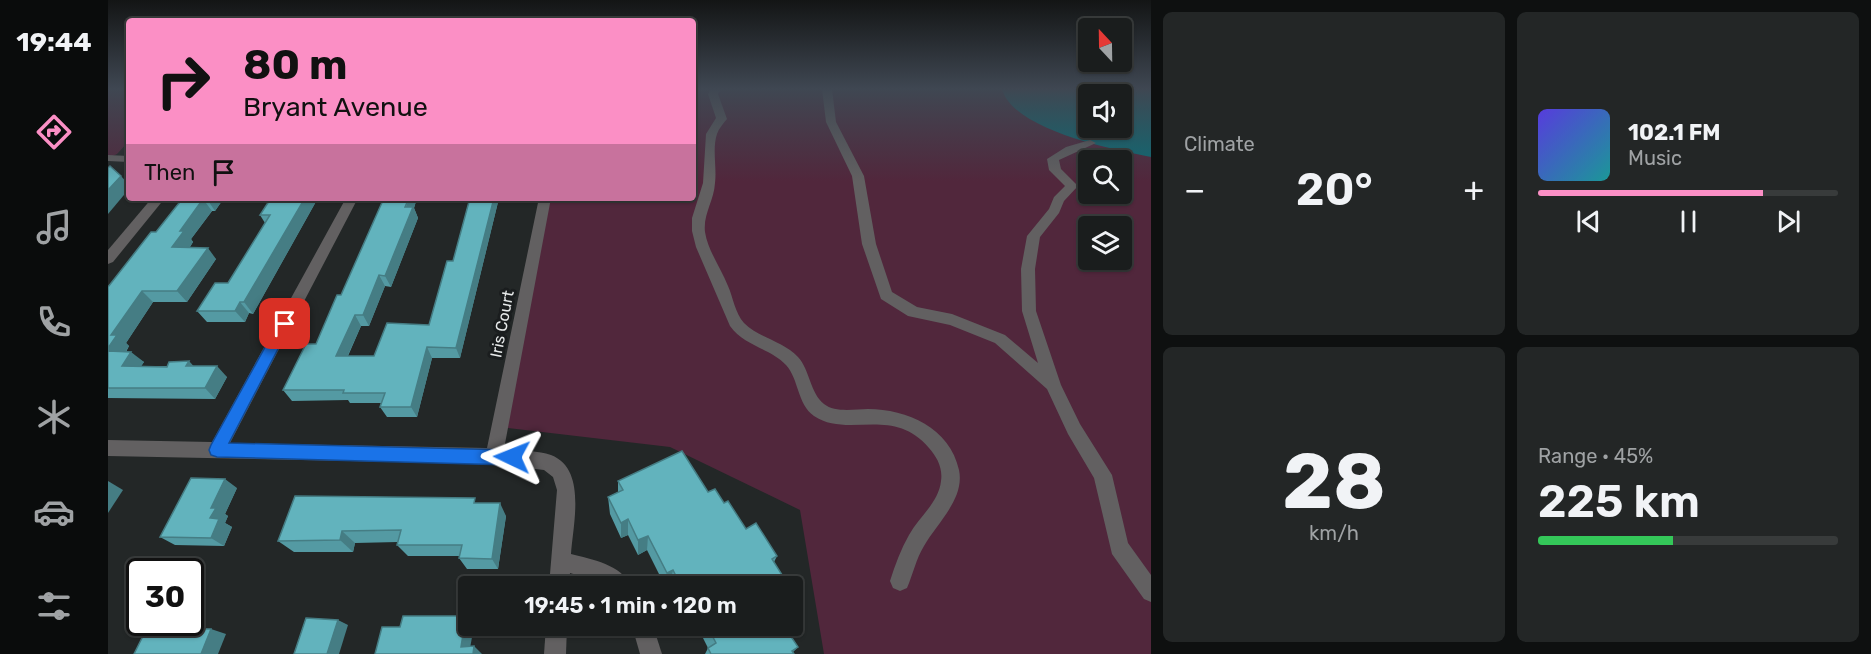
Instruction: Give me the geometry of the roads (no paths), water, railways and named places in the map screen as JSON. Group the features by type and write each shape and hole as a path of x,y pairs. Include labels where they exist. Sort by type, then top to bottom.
{"street":[{"path":"721,120 714,125 709,140 711,177 698,220 700,240 706,257 736,321 745,331 792,361 802,375 814,406 825,413 839,416 892,417 907,422 927,434 947,460 951,478 947,498 917,539 900,581"},
{"path":"831,120 858,176 869,244 886,295 914,312 952,320 1000,339 1053,385"},
{"path":"1090,143 1070,149 1053,159 1055,170 1072,186 1058,200 1055,210 1034,236 1029,252 1029,311 1053,385 1074,429 1103,476 1119,547 1151,592"},
{"path":"108,158 126,159"},
{"path":"108,259 156,201"},
{"path":"217,450 350,201"},
{"name":"Iris Court","path":"494,456 544,201"},
{"path":"108,448 494,456 529,458 548,462 561,472 566,490 560,576"},
{"path":"561,561 598,571 605,576"},
{"path":"555,654 556,636"},
{"path":"646,636 651,654"}],"water":[{"path":"1031,120 1078,120 1078,138 1132,138 1132,120 1151,120 1151,157 1132,153 1132,150 1119,150 1067,136"}]}
